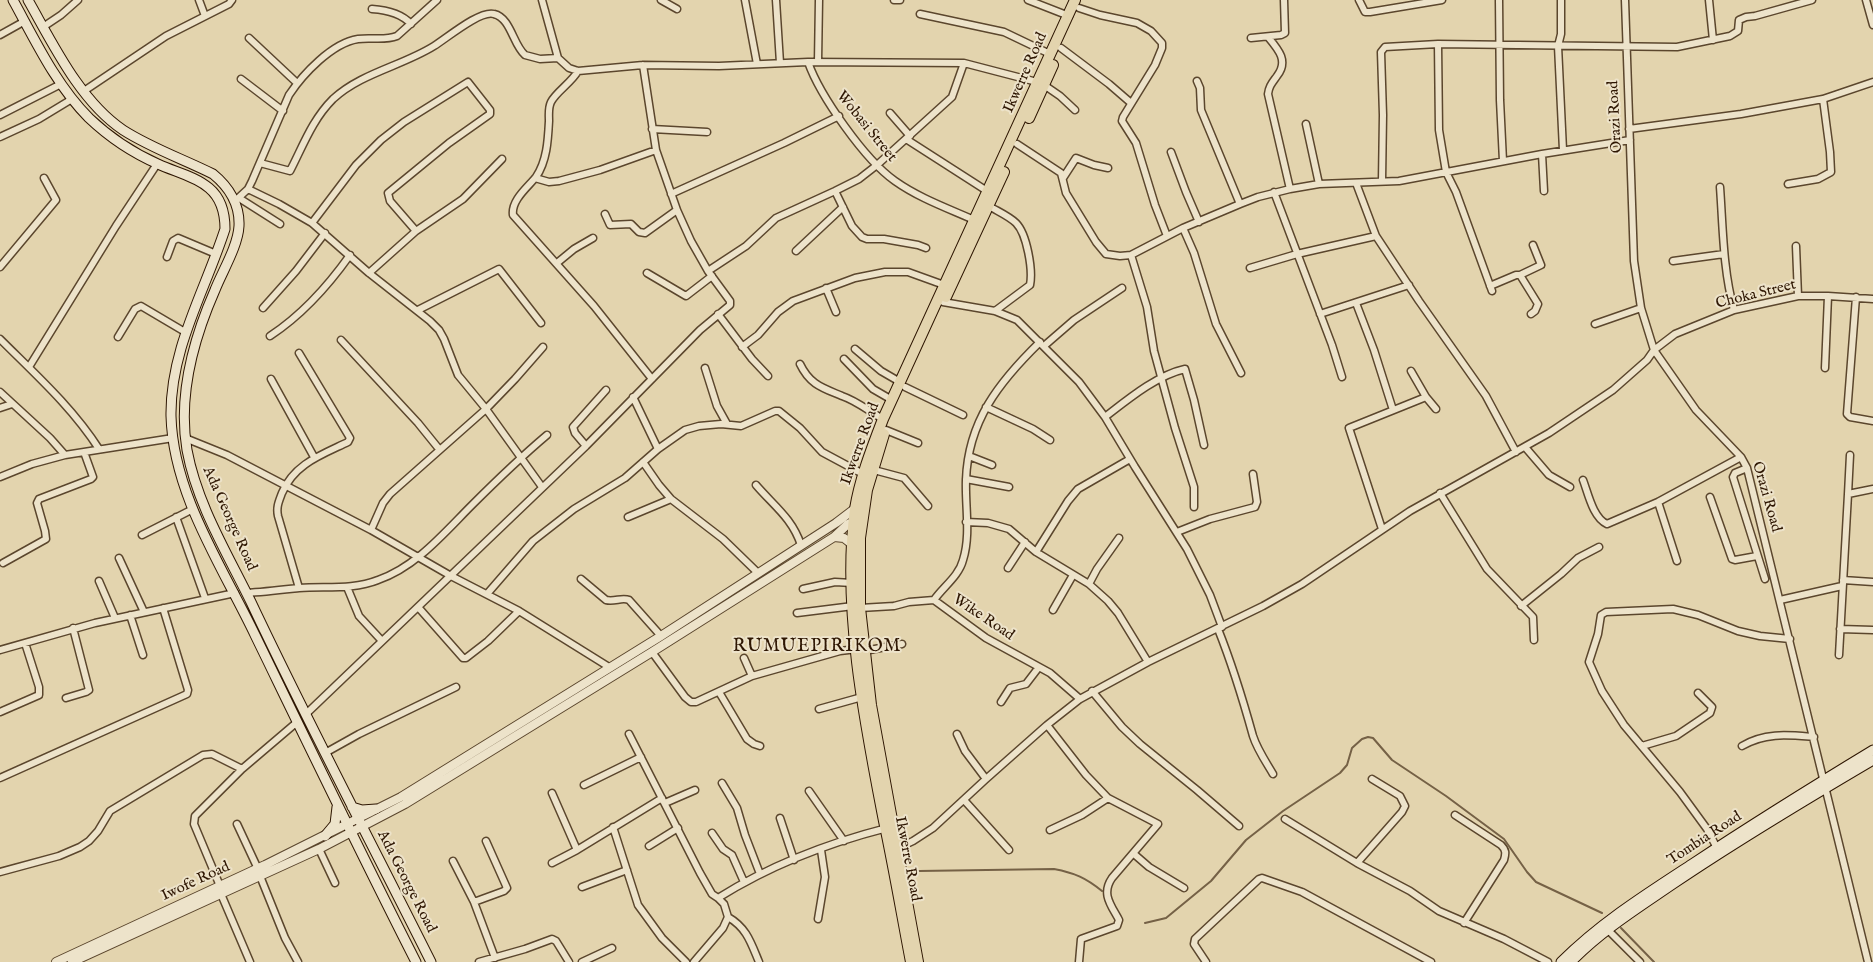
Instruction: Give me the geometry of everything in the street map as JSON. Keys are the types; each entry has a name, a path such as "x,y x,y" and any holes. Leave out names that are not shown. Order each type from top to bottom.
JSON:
{"main road":[{"name":"Ada George Road","path":"13,0 61,84 89,118 109,135 132,150 157,164 202,183 211,189 218,198 225,218 225,229 185,332 176,369 171,414 178,469 193,509 296,722 416,962"},
{"name":"Ada George Road","path":"28,0 72,75 100,110 122,129 160,150 213,174 221,180 237,200 239,214 238,234 195,344 188,375 185,406 185,438 191,469 205,509 305,715 431,962"},
{"name":"Ikwerre Road","path":"1041,84 1050,54 1068,16 1079,3"},
{"name":"Ikwerre Road","path":"855,522 865,502 886,430 944,285 987,191 1061,48 1079,3"},
{"name":"Ikwerre Road","path":"889,828 870,749 862,697 857,607 856,508 863,474 883,419 892,400 903,385 989,206 1017,144 1024,121"},
{"name":"Ikwerre Road","path":"856,542 852,583 857,607"},
{"name":"Ikwerre Road","path":"860,650 871,705 911,962"},
{"name":"Tombia Road","path":"1560,962 1605,927 1718,850 1824,784 1873,750"},
{"name":"Tombia Road","path":"1824,784 1873,760"},
{"path":"325,836 335,824 337,804"},
{"path":"352,807 362,810 376,810"},
{"name":"Ikwerre Road","path":"893,850 918,962"},
{"name":"Tombia Road","path":"1571,962 1605,927"}],"street":[{"path":"43,27 68,10 78,0"},
{"path":"199,0 205,16"},
{"path":"84,91 166,36 229,4 232,0"},
{"path":"280,224 237,200 248,189 289,95 297,83 325,56 348,42 358,39 390,39 397,36 437,0"},
{"path":"542,0 558,58 569,68 578,70 643,65 808,62 964,63 1041,84 1060,96 1075,110"},
{"path":"661,0 677,9"},
{"path":"744,0 757,64"},
{"path":"776,0 780,63"},
{"path":"818,62 819,0"},
{"path":"894,0 900,0"},
{"path":"1028,0 1068,16"},
{"path":"1251,38 1285,33 1284,0"},
{"path":"1359,0 1366,12 1426,1 1442,0"},
{"path":"1499,0 1503,161"},
{"path":"1561,0 1561,34 1558,46 1564,150"},
{"name":"Orazi Road","path":"1625,0 1634,261 1641,308 1654,350 1696,410 1741,457 1747,468 1868,962"},
{"path":"1709,0 1713,40"},
{"path":"1382,181 1382,49 1390,46 1438,44 1677,47 1735,34 1738,31 1741,18 1755,16 1812,0"},
{"path":"1866,0 1873,25"},
{"path":"1079,3 1100,15 1138,23 1151,31 1162,44 1155,65 1122,121 1136,143 1155,205 1167,236"},
{"path":"372,9 396,14 411,24"},
{"path":"260,163 286,172 290,171 305,138 314,124 331,101 342,91 428,50 482,15 492,13 502,20 508,26 522,52 526,55 540,59 558,58"},
{"path":"920,14 1004,32 1050,54"},
{"path":"0,35 25,21"},
{"path":"1268,37 1282,56 1280,71 1269,87 1268,94 1290,188"},
{"path":"249,38 297,83"},
{"path":"1438,44 1439,130 1446,172 1456,192 1491,288 1541,265 1533,245"},
{"path":"1061,48 1131,103"},
{"name":"Wobasi Street","path":"808,62 813,78 839,116 877,165 895,181 931,202 974,220"},
{"path":"646,273 686,296 710,274 746,246 776,218 859,179 877,165 952,97 964,63"},
{"path":"305,715 586,446 633,397 731,303 710,274 691,240 671,194 656,150 643,65"},
{"path":"578,70 574,79 550,103 545,154 535,178 526,186 512,211 513,215 614,330 652,380"},
{"path":"241,80 282,111"},
{"path":"1197,81 1200,88 1201,110 1240,204"},
{"path":"312,223 356,165 381,140 404,122 468,82 490,110 490,114 448,143 388,193 390,201 416,231"},
{"path":"1629,129 1741,114 1823,100 1873,82"},
{"path":"0,115 61,84"},
{"path":"0,137 39,119 72,99"},
{"path":"1788,184 1818,179 1831,172 1823,100"},
{"path":"890,114 908,137 927,154 987,191"},
{"path":"671,194 839,116"},
{"path":"1306,124 1319,184"},
{"path":"652,129 706,132"},
{"path":"1017,144 1056,168 1063,178 1066,193 1101,249 1106,254 1112,256 1131,255 1183,228 1240,204 1290,188 1319,184 1399,181 1564,150 1630,140"},
{"path":"535,178 549,182 559,181 600,170 656,150"},
{"path":"1171,152 1200,222"},
{"path":"1542,154 1544,191"},
{"path":"1063,178 1076,158 1108,168"},
{"path":"369,273 416,231 464,199 502,160"},
{"path":"29,367 116,226 157,164"},
{"path":"0,267 56,200 44,178"},
{"path":"1356,183 1376,236 1486,396 1516,452"},
{"path":"1720,187 1728,290 1734,310"},
{"path":"248,189 312,223 369,273 418,310 439,330 458,375 486,409 542,487"},
{"path":"835,191 852,226 862,237 918,244 926,248"},
{"path":"1274,192 1342,377"},
{"path":"989,206 1018,225 1026,244 1031,272 1030,284 995,311"},
{"path":"796,251 843,207"},
{"path":"605,214 610,225 627,223 631,224 639,232 646,233 677,210"},
{"path":"1183,228 1196,261 1216,324 1241,373"},
{"path":"263,308 307,258 325,233"},
{"path":"1250,268 1297,254 1376,236"},
{"path":"167,257 173,241 178,238 216,254"},
{"path":"557,263 574,249 593,238"},
{"path":"1796,246 1798,296"},
{"path":"1673,261 1724,254"},
{"path":"270,336 284,327 322,291 350,255"},
{"path":"1131,255 1147,307 1154,351 1175,428 1194,487 1194,507"},
{"path":"418,310 499,269 541,323"},
{"path":"742,347 758,335 783,307 793,301 855,278 874,273 897,271 920,275 944,285"},
{"path":"1520,275 1538,304 1535,311 1531,314"},
{"path":"1320,314 1409,285"},
{"path":"826,288 836,312"},
{"path":"934,600 961,565 967,536 966,479 969,456 979,420 986,407 1009,374 1042,344 1122,288"},
{"name":"Choka Street","path":"893,850 913,841 933,828 1047,725 1092,691 1220,628 1302,584 1382,529 1440,493 1525,447 1587,409 1613,390 1647,360 1654,350 1676,334 1734,310 1798,296 1873,299"},
{"path":"1825,368 1828,296"},
{"path":"1856,297 1847,414 1850,417 1873,421"},
{"path":"943,302 995,311 1016,320 1079,382 1105,417 1177,532 1199,572 1220,628 1250,721 1253,737 1273,774"},
{"path":"1356,303 1374,350 1393,410"},
{"path":"118,336 135,309 141,306 185,332"},
{"path":"1595,324 1641,308"},
{"path":"718,314 742,347 768,376"},
{"path":"0,339 69,410 90,434 99,449"},
{"path":"341,340 418,423 439,449"},
{"path":"371,530 383,503 390,494 486,409 543,347"},
{"path":"855,349 881,371 903,385 963,415"},
{"path":"299,353 350,438 348,442 314,457 292,475 285,485 278,504 278,516 299,588"},
{"path":"844,359 873,389 892,400"},
{"path":"800,364 804,372 824,390 843,396 883,419"},
{"path":"706,368 718,406 727,424"},
{"path":"1105,417 1162,378 1185,369 1204,446"},
{"path":"1411,371 1426,397 1436,409"},
{"path":"271,379 314,457"},
{"path":"586,446 572,427 606,390"},
{"path":"0,392 50,438 65,455"},
{"path":"633,397 658,449"},
{"path":"1382,529 1349,428 1426,397"},
{"path":"0,408 12,404"},
{"path":"986,407 1033,429 1050,440"},
{"path":"487,594 533,541 574,509 625,478 658,449 685,430 699,426 727,424 741,426 779,411 800,428 822,452 863,474"},
{"path":"886,430 918,443"},
{"path":"246,593 299,588 347,587 378,580 419,557 520,458 547,435"},
{"path":"0,477 32,464 65,455 173,438"},
{"path":"185,438 227,455 371,530 451,576 518,611 609,666"},
{"path":"1525,447 1549,475 1570,487"},
{"path":"3,564 46,539 37,503 39,498 92,479 93,477 84,452"},
{"path":"1839,655 1850,455"},
{"path":"969,456 992,465"},
{"path":"1583,480 1595,510 1605,523 1612,523 1658,502 1741,457"},
{"path":"1036,552 1068,501 1078,489 1130,459"},
{"path":"643,462 671,499 724,539 758,574"},
{"path":"1747,468 1734,472 1733,477 1764,579"},
{"path":"874,470 904,478 928,506"},
{"path":"1177,532 1210,519 1255,507 1257,502 1253,474"},
{"path":"966,479 1010,487"},
{"path":"756,485 779,511 790,520 795,528 800,545"},
{"path":"1848,494 1873,489"},
{"path":"1440,493 1487,569 1533,617 1534,640"},
{"path":"1710,497 1732,559 1757,556"},
{"path":"628,517 671,499"},
{"path":"360,823 376,810 464,759 609,666 661,636 836,523 865,502"},
{"path":"1658,502 1677,561"},
{"path":"142,535 193,509"},
{"path":"176,517 205,598"},
{"path":"836,523 855,522"},
{"path":"349,829 405,804 652,652 855,522"},
{"path":"966,522 999,525 1009,530 1036,552 1089,584 1118,613 1148,662"},
{"path":"834,537 856,542"},
{"path":"1089,584 1119,538"},
{"path":"1008,568 1025,542"},
{"path":"1521,606 1578,558 1598,547"},
{"path":"119,558 144,612"},
{"path":"1053,610 1073,575"},
{"path":"581,579 606,600 611,601 622,598 630,600 661,636"},
{"path":"98,581 115,618"},
{"path":"804,589 835,582 852,583"},
{"path":"1780,600 1843,583 1873,582"},
{"path":"347,587 359,616 382,642"},
{"path":"0,650 73,628 235,593"},
{"name":"Wike Road","path":"797,612 894,606 909,602 934,600 986,638 1050,673 1080,699"},
{"path":"418,607 463,658 466,658 494,636 518,611"},
{"path":"0,778 187,694 188,690 163,608"},
{"path":"1718,850 1707,829 1680,792 1610,706 1590,666 1589,662 1598,634 1601,615 1606,612 1673,609 1698,615 1745,633 1790,639"},
{"path":"130,615 143,655"},
{"path":"66,698 89,690 73,628"},
{"path":"1840,629 1873,630"},
{"path":"0,712 39,695 39,687 25,643"},
{"path":"652,652 684,698 690,702 696,702 752,676 840,651 902,644"},
{"path":"744,658 752,676"},
{"path":"1001,702 1010,688 1026,684 1039,666"},
{"path":"325,753 456,687"},
{"path":"1092,691 1122,727 1140,744 1239,826"},
{"path":"720,692 747,739 760,746"},
{"path":"1642,746 1676,736 1710,713 1712,707 1698,693"},
{"path":"819,709 862,697"},
{"path":"250,962 193,820 198,812 242,769 296,722"},
{"path":"1047,725 1086,775 1108,798 1116,804 1157,824 1134,854 1112,878 1107,887 1106,896 1119,923 1117,926 1081,939 1079,962"},
{"path":"629,734 700,873 712,894 727,909 728,917 723,928 694,962"},
{"path":"957,734 966,751 986,779"},
{"path":"1742,746 1756,739 1775,735 1814,737"},
{"path":"0,872 59,856 80,847 98,831 110,811 203,755 212,754 242,769"},
{"path":"584,784 641,757"},
{"path":"1357,863 1402,812 1405,806 1400,796 1372,779"},
{"path":"722,783 737,808 760,874"},
{"path":"552,863 664,800 695,790"},
{"path":"809,791 844,841"},
{"path":"552,793 578,850"},
{"path":"1050,830 1108,798"},
{"path":"964,800 1009,850"},
{"path":"1455,815 1506,850 1504,860 1464,923"},
{"path":"780,818 794,860"},
{"path":"1285,820 1357,863 1410,891 1439,911 1504,938 1548,962"},
{"path":"237,824 259,872 285,938 298,962"},
{"path":"613,827 638,905 662,938 686,962"},
{"path":"648,846 678,828"},
{"path":"718,898 760,874 794,860 844,841 889,828"},
{"name":"Iwofe Road","path":"259,872 325,836 349,829"},
{"name":"Iwofe Road","path":"56,962 259,872 319,849 349,829"},
{"path":"712,833 723,849 732,855 744,882"},
{"path":"474,902 504,891 507,888 486,841"},
{"path":"319,849 335,883"},
{"path":"818,919 825,877 821,850"},
{"path":"1134,854 1150,867 1184,888"},
{"path":"453,861 474,902 495,958"},
{"path":"582,888 627,870"},
{"path":"1206,962 1194,944 1195,939 1262,878 1302,892 1431,962"},
{"name":"Iwofe Road","path":"77,961 220,890"},
{"path":"728,917 739,924 744,930 759,962"},
{"path":"1605,927 1640,962"},
{"path":"479,962 552,939 556,941 569,962"},
{"path":"582,962 612,948"}],"waterway":[{"path":"1145,923 1166,918 1211,881 1246,840 1283,811 1340,773 1347,765 1352,748 1362,739 1368,737 1373,738 1392,760 1446,796 1504,839 1536,882 1602,913"},
{"path":"919,871 1054,869 1080,877 1102,891"},
{"path":"1621,928 1654,962"}],"district":[{"name":"RUMUEPIRIKOM","path":"817,647"}]}
